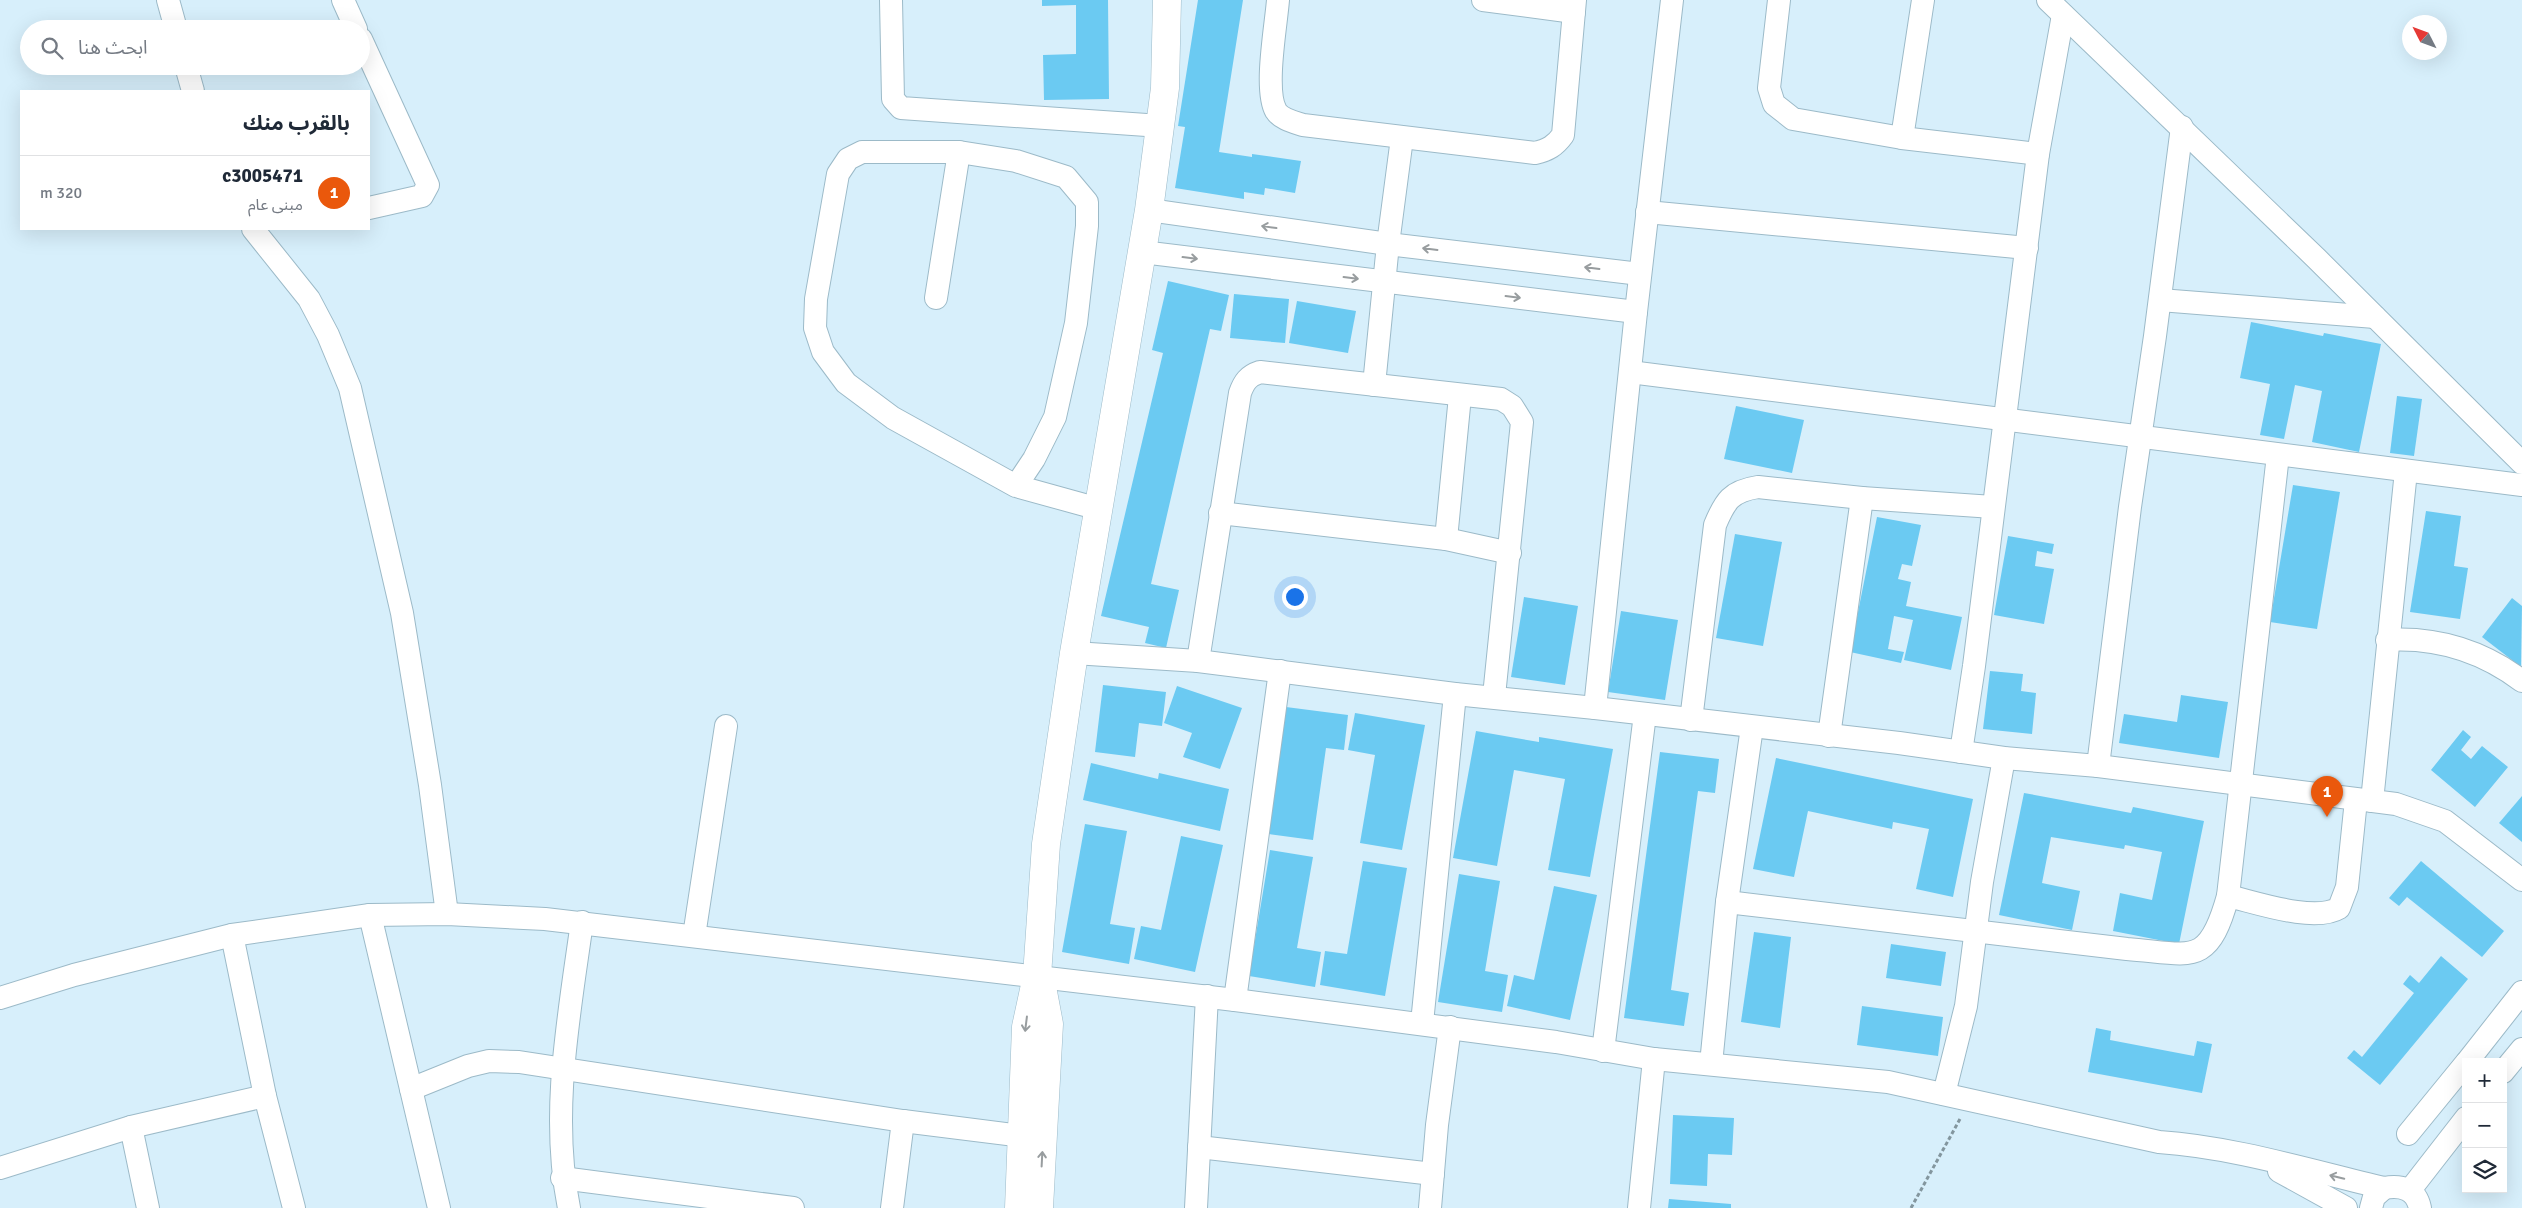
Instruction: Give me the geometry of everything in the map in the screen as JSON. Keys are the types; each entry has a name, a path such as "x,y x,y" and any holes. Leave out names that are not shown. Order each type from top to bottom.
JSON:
{"main road":[{"path":"1019,1208 1026,1027 1037,976 1046,844 1074,653 1149,210 1166,88 1167,0"},
{"path":"1037,976 1045,1001 1049,1024 1039,1208"}],"street":[{"path":"168,0 174,20"},
{"path":"343,0 352,20"},
{"path":"891,0 893,99 901,108 1161,126"},
{"path":"1278,0 1270,93 1276,112 1303,126 1535,153 1546,151 1555,145 1563,135 1575,6 1483,0"},
{"path":"1595,708 1640,274 1672,0"},
{"path":"1779,0 1769,88 1774,104 1793,119 1902,138 2038,154"},
{"path":"1902,138 1923,0"},
{"path":"2056,7 2182,128 2522,463"},
{"path":"1960,752 2027,248 2056,7"},
{"path":"370,59 428,186 422,196 370,208"},
{"path":"189,75 193,90"},
{"path":"2098,766 2139,438 2160,300 2182,128"},
{"path":"1374,385 1388,244 1402,138"},
{"path":"1016,486 1034,459 1055,417 1076,323 1087,226 1087,202 1066,177 1016,161 959,152 862,152 848,159 838,174 816,299 815,328 823,352 846,382 893,418 1016,486 1099,509"},
{"path":"936,298 959,152"},
{"path":"1149,210 1388,244 1640,274"},
{"path":"1647,212 2027,248"},
{"path":"259,230 309,299 328,335 350,388 402,613 430,785 447,914"},
{"path":"1142,252 1636,312"},
{"path":"2160,300 2375,317"},
{"path":"1198,661 1240,393 1244,383 1251,375 1260,372 1460,396 1501,399 1512,406 1522,422 1494,696"},
{"path":"1630,372 2004,418 2139,438 2522,485"},
{"path":"1446,539 1460,396"},
{"path":"1727,902 2127,950 2187,953 2201,950 2208,944 2219,923 2228,896 2278,455"},
{"path":"2228,896 2311,913 2330,912 2339,908 2347,887 2364,801 2387,640 2406,470"},
{"path":"1692,720 1715,525 1724,504 1744,489 1758,487 1862,498 1993,507"},
{"path":"1829,736 1862,498"},
{"path":"1220,513 1446,539 1510,553"},
{"path":"2387,640 2412,638 2451,645 2498,665 2522,681"},
{"path":"1074,653 1198,661 1455,694 1494,696 2004,758 2098,766 2403,806 2446,821 2522,880"},
{"path":"1236,1000 1280,671"},
{"path":"1422,1024 1455,694"},
{"path":"1604,1051 1645,714"},
{"path":"694,936 726,726"},
{"path":"1711,1064 1727,902 1752,727"},
{"path":"1944,1094 1966,1006 1974,932 2004,758"},
{"path":"0,998 74,975 232,935 370,915 447,914 582,922 1207,996 1450,1027 1654,1058 1888,1082 2158,1142 2182,1144 2257,1158 2384,1188 2398,1186 2422,1201 2462,1126"},
{"path":"370,915 439,1208"},
{"path":"569,1208 562,1178 563,1067 582,922"},
{"path":"232,935 265,1096 294,1208"},
{"path":"2470,1058 2522,992"},
{"path":"1196,1208 1207,996"},
{"path":"1430,1208 1442,1081 1450,1027"},
{"path":"2507,1067 2522,1049"},
{"path":"1640,1208 1654,1058"},
{"path":"411,1089 468,1066 490,1061 563,1067 903,1122 1022,1136"},
{"path":"2408,1134 2462,1068"},
{"path":"0,1168 131,1128 265,1096"},
{"path":"892,1208 903,1122"},
{"path":"131,1128 148,1208"},
{"path":"1199,1147 1433,1174"},
{"path":"2257,1158 2346,1208"},
{"path":"562,1178 793,1208"},
{"path":"2371,1208 2374,1197 2384,1188"}],"path":[{"path":"1911,1208 1972,1100"}],"building":[{"path":"1042,0 1108,0 1109,99 1044,100 1043,55 1076,54 1076,5 1042,6"},
{"path":"1198,0 1243,0 1219,152 1252,157 1252,154 1301,161 1295,193 1265,188 1264,195 1244,192 1244,199 1175,188 1185,127 1178,126"},
{"path":"1168,281 1229,295 1221,331 1210,329 1151,584 1179,590 1166,648 1145,643 1149,627 1101,616 1163,353 1152,350"},
{"path":"1234,294 1289,299 1285,343 1230,338"},
{"path":"1297,301 1356,311 1348,353 1289,343"},
{"path":"2251,322 2323,336 2324,333 2381,344 2359,452 2312,442 2322,391 2295,385 2284,439 2260,435 2270,384 2240,378"},
{"path":"2397,396 2422,399 2414,456 2390,453"},
{"path":"1736,406 1804,420 1792,473 1724,459"},
{"path":"2293,485 2340,492 2317,629 2270,622"},
{"path":"2426,511 2461,516 2454,566 2468,568 2460,619 2410,612"},
{"path":"1877,517 1921,525 1912,566 1902,564 1898,579 1911,582 1906,606 1962,617 1951,670 1904,660 1913,620 1894,616 1888,649 1904,652 1901,663 1850,652"},
{"path":"1735,534 1782,542 1763,646 1716,638"},
{"path":"2008,536 2054,544 2052,554 2037,551 2035,566 2054,569 2044,624 1994,615"},
{"path":"1524,597 1578,606 1565,685 1511,677"},
{"path":"2512,598 2522,606 2521,667 2482,637"},
{"path":"1621,611 1678,620 1665,700 1608,692"},
{"path":"1990,671 2023,674 2021,691 2036,693 2032,734 1983,729"},
{"path":"1103,685 1166,692 1162,726 1139,723 1135,757 1095,752"},
{"path":"1177,686 1242,708 1220,769 1183,757 1192,733 1164,723"},
{"path":"2181,695 2228,702 2219,758 2119,743 2124,714 2177,722"},
{"path":"1286,707 1348,715 1344,750 1326,748 1313,840 1269,834"},
{"path":"1355,713 1425,725 1402,850 1360,843 1375,755 1348,750"},
{"path":"2463,730 2471,737 2461,750 2471,759 2482,746 2508,767 2475,807 2431,770"},
{"path":"1476,731 1539,742 1539,737 1613,749 1590,877 1548,870 1565,779 1514,770 1497,866 1453,858"},
{"path":"1660,752 1719,759 1715,793 1698,791 1671,990 1689,993 1684,1026 1624,1018"},
{"path":"1776,758 1973,799 1953,897 1916,889 1929,829 1893,822 1892,829 1808,811 1794,877 1753,869"},
{"path":"1091,763 1158,779 1159,773 1229,789 1220,831 1083,800"},
{"path":"2024,793 2131,813 2133,807 2204,821 2179,944 2113,931 2120,893 2152,900 2162,852 2125,845 2124,849 2051,837 2042,883 2080,891 2072,930 1999,915"},
{"path":"2522,796 2522,842 2499,823"},
{"path":"1085,824 1127,831 1110,924 1135,928 1129,964 1062,952"},
{"path":"1181,836 1223,845 1195,972 1134,959 1141,926 1161,930"},
{"path":"1270,850 1313,857 1297,948 1321,952 1315,987 1249,976"},
{"path":"1363,861 1407,868 1385,996 1320,985 1325,951 1347,954"},
{"path":"2421,861 2504,931 2482,957 2407,897 2399,906 2389,898"},
{"path":"1459,874 1500,881 1485,971 1508,975 1502,1012 1438,1002"},
{"path":"1554,886 1597,895 1570,1020 1507,1006 1514,975 1534,980"},
{"path":"1754,932 1791,937 1780,1028 1741,1022"},
{"path":"1891,944 1946,952 1941,986 1886,978"},
{"path":"2441,956 2468,979 2380,1085 2347,1058 2354,1050 2362,1057 2414,993 2403,984 2410,975 2419,983"},
{"path":"1862,1006 1943,1017 1938,1056 1857,1045"},
{"path":"2096,1028 2111,1031 2110,1040 2194,1056 2197,1041 2212,1044 2202,1093 2088,1072"},
{"path":"1673,1115 1734,1118 1732,1155 1708,1154 1707,1186 1670,1184"},
{"path":"1669,1199 1731,1204 1731,1208 1668,1208"}],"place":[{"name":"c3005471","path":"2327,817"}]}
